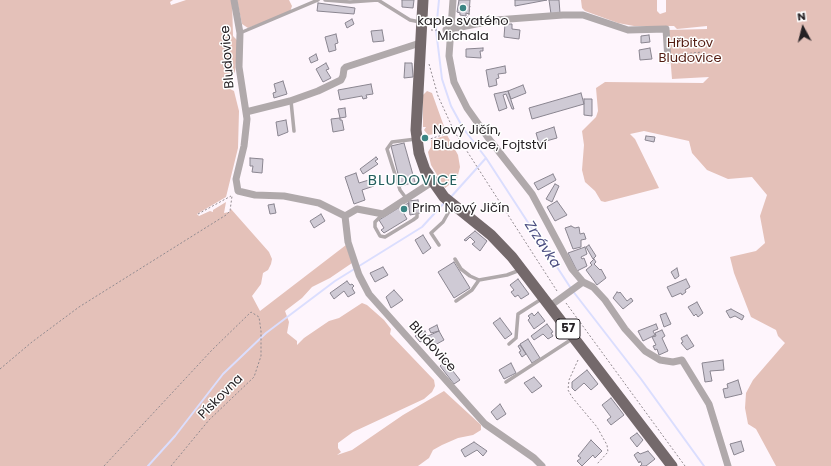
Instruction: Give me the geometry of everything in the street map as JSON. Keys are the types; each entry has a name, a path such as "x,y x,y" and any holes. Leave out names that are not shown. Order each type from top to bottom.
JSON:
{"main road":[{"name":"57","path":"423,0 416,110 416,139 421,161 432,182 449,202 491,235 521,269 672,466"}],"street":[{"name":"Bludovice","path":"234,0 240,33 239,67 248,119 244,146 236,179 238,191"},
{"path":"453,0 449,30 449,56 454,82 460,95 488,139 532,194 581,284 593,287 605,300 625,330 645,352 660,360 673,362 682,360 709,404 728,466"},
{"path":"449,30 496,20 583,15 628,30 666,29 668,58"},
{"path":"246,112 291,101 324,89 341,80 346,67 420,43"},
{"path":"238,191 255,195 284,196 319,203 345,216 357,209 383,214 411,198 432,182"},
{"name":"Bludovice","path":"345,216 350,248 359,274 369,294 485,424 534,458 542,466"},
{"path":"547,301 563,296 581,284"}],"lane":[{"path":"240,33 318,0"},
{"path":"325,0 350,2 378,0 410,20 421,22"},
{"path":"291,101 294,131"},
{"path":"411,198 400,190 387,153 387,148 392,142 416,139"},
{"path":"438,245 431,233 443,222 449,202"},
{"path":"383,214 375,222 375,227 380,236 385,237 413,220 415,214"},
{"path":"455,259 461,269 470,276 479,280 507,275 521,269"},
{"path":"456,301 472,290 479,280"},
{"path":"509,344 516,338 518,314 547,301"},
{"path":"506,382 575,338"}],"path":[{"path":"461,28 460,23 470,15 470,6"},
{"path":"430,30 449,30"},
{"path":"668,58 702,52"},
{"path":"429,59 438,96 454,131 563,296 685,466"},
{"path":"416,139 426,140 454,131"},
{"path":"198,214 232,196 238,191"},
{"path":"0,369 32,342 79,308 226,215 230,211 232,196"},
{"name":"Pískovna","path":"104,466 212,350 251,312 259,317 261,331 261,356 254,377 209,420 171,466"},
{"path":"586,352 577,362 569,380 568,390 597,427 607,445 608,452 597,464"}],"green space":[{"path":"0,0 173,0 170,2 171,5 186,0 232,0 233,36 238,41 235,71 229,86 230,89 234,91 239,111 238,148 226,197 197,214 199,216 210,211 213,212 213,210 226,202 224,213 229,212 231,209 269,252 272,259 271,264 268,270 263,273 261,284 252,296 260,311 346,245 352,263 330,278 312,287 302,298 285,311 289,322 287,333 297,341 297,345 304,338 329,321 339,318 362,303 367,305 384,320 391,329 390,334 434,380 435,386 432,392 424,399 353,432 338,443 338,448 341,452 337,455 352,450 403,415 444,391 481,425 481,430 473,435 458,438 433,450 429,458 418,466 0,466"},
{"path":"237,0 289,0 292,6 290,12 248,28 242,24"},
{"name":"Hřbitov Bludovice","path":"581,0 657,0 657,11 660,14 666,12 666,0 831,0 831,466 776,466 756,429 748,424 745,408 746,393 753,380 785,343 778,336 776,330 751,317 734,273 730,257 756,251 765,243 760,216 767,195 752,177 728,179 707,170 692,153 689,141 644,131 630,134 635,139 659,188 605,202 601,201 595,191 585,182 582,170 584,145 582,131 596,117 598,111 596,88 605,82 703,83 709,77 672,79 668,30 707,29 707,26 677,29 674,26 634,26 618,23 585,11 582,8"},
{"path":"427,91 432,93 446,132 428,135 424,130 426,127 423,127 423,95"},
{"path":"447,135 458,155 460,167 457,179 445,188 431,165 428,152 431,147 431,140"}],"building":[{"path":"402,0 414,0 413,8 402,7"},
{"name":"kaple svatého Michala","path":"459,0 470,0 469,14 466,13 466,16 460,15 460,13 457,12"},
{"path":"515,0 547,0 515,6"},
{"path":"549,0 559,0 560,13 551,14"},
{"path":"318,3 355,8 354,14 317,11"},
{"path":"352,19 354,24 347,28 345,23"},
{"path":"505,24 512,24 512,29 520,30 519,39 504,37"},
{"path":"382,30 384,41 373,42 371,31"},
{"path":"336,34 338,43 335,44 336,50 329,52 325,37"},
{"path":"649,35 650,42 641,43 641,36"},
{"path":"483,48 483,51 480,51 481,58 466,57 466,49"},
{"path":"650,48 652,59 640,60 639,50"},
{"path":"316,54 318,60 311,63 309,58"},
{"path":"326,63 329,69 326,70 331,78 323,82 316,69"},
{"path":"405,63 412,63 413,77 404,78"},
{"path":"505,66 506,73 498,74 499,78 496,79 497,85 489,87 486,70"},
{"path":"283,81 287,94 274,98 273,93 276,92 274,84"},
{"path":"371,84 373,94 366,95 367,98 363,99 362,96 340,100 338,90"},
{"path":"523,85 526,93 511,99 508,91"},
{"path":"508,91 514,109 512,109 506,94 503,95 507,108 499,111 494,94"},
{"path":"581,93 584,104 532,119 529,108"},
{"path":"584,99 592,99 592,116 584,115"},
{"path":"345,108 346,117 340,118 338,109"},
{"path":"340,118 340,120 342,120 344,130 333,132 331,119"},
{"path":"286,120 288,132 278,136 276,122"},
{"path":"554,127 557,138 539,143 536,133"},
{"path":"646,136 655,137 654,142 645,140"},
{"path":"404,143 415,182 401,186 391,146"},
{"path":"376,157 378,159 375,161 378,164 363,174 360,169"},
{"path":"250,158 263,159 262,173 252,172 253,166 250,166"},
{"path":"356,173 359,183 372,179 374,186 362,190 365,200 354,204 345,177"},
{"path":"553,174 556,180 538,190 534,183"},
{"path":"555,184 559,186 552,202 546,199"},
{"path":"418,200 420,213 410,215 408,201"},
{"path":"557,201 567,215 555,221 547,207"},
{"path":"409,203 409,209 403,212 400,207"},
{"path":"274,204 276,213 270,214 268,205"},
{"path":"400,207 407,219 384,233 381,230 384,228 379,220"},
{"path":"321,214 325,221 314,228 310,221"},
{"path":"571,226 575,228 579,227 580,234 584,233 586,239 581,240 581,247 573,249 565,228"},
{"path":"475,231 487,241 480,251 472,244 475,242 470,237 466,241 464,240"},
{"path":"423,235 431,248 423,254 415,240"},
{"path":"589,245 596,256 593,259 586,247"},
{"path":"585,247 587,254 581,257 582,259 584,258 587,266 577,271 568,253"},
{"path":"594,259 596,262 594,264 600,270 601,269 606,278 597,285 586,270 592,265 590,263"},
{"path":"454,262 470,288 454,298 438,272"},
{"path":"383,267 388,275 375,282 370,273"},
{"path":"677,268 679,276 675,279 671,272"},
{"path":"518,279 529,294 521,299 518,295 515,297 511,292 514,290 510,285"},
{"path":"686,279 690,287 685,290 686,292 682,295 681,293 672,297 667,287"},
{"path":"347,281 350,285 352,284 354,286 352,288 355,293 348,297 344,291 334,299 330,293"},
{"path":"394,290 403,300 391,308 386,297"},
{"path":"617,292 620,292 627,301 631,298 633,301 623,309 613,298"},
{"path":"697,302 703,313 698,317 696,314 694,316 688,307"},
{"path":"731,309 744,316 742,320 735,316 730,318 726,311"},
{"path":"538,312 545,321 534,329 528,320 530,318 528,316 532,313 534,316"},
{"path":"666,313 671,324 664,327 660,315"},
{"path":"500,318 512,334 505,339 493,323"},
{"path":"547,324 553,332 551,333 553,336 548,339 543,334 534,340 531,336"},
{"path":"656,324 658,329 653,331 655,335 643,341 638,331"},
{"path":"437,325 439,331 431,333 429,329"},
{"path":"662,330 665,336 662,338 668,351 659,355 657,349 655,350 653,346 656,345 652,337 656,336 655,333"},
{"path":"425,331 428,337 420,342 415,336"},
{"path":"439,331 444,340 433,346 428,336"},
{"path":"687,335 694,346 687,350 681,343 683,342 681,338"},
{"path":"528,339 540,358 532,363 520,344"},
{"path":"520,345 526,354 522,357 518,346"},
{"path":"723,360 724,370 710,371 712,381 705,382 702,363"},
{"path":"445,361 460,380 454,384 440,366"},
{"path":"511,363 516,373 504,379 499,370"},
{"path":"587,370 598,384 591,390 584,383 575,391 572,388 572,382"},
{"path":"534,377 542,386 532,393 524,383"},
{"path":"738,380 742,394 725,398 723,389 728,388 727,384"},
{"path":"611,398 624,415 611,425 607,420 611,417 602,405"},
{"path":"500,404 506,414 497,420 491,412"},
{"path":"637,433 643,440 637,447 630,438"},
{"path":"591,440 602,451 595,458 593,455 582,466 577,461 581,458 578,456"},
{"path":"741,441 744,451 734,455 730,444"},
{"path":"474,442 487,451 483,456 477,450 465,457 461,450"},
{"path":"648,451 655,459 646,466 640,466 642,464 640,461 639,463 634,455 638,452 640,454"}],"waterway":[{"name":"Zrzávka","path":"439,0 436,30 442,79 451,106 463,128 486,158 572,290 641,379 704,466"},
{"path":"450,198 486,158"},
{"path":"148,466 175,436 223,374 266,333 335,281 422,227 445,202"}],"place":[{"name":"kaple svatého Michala","path":"463,8"},
{"name":"Nový Jičín, Bludovice, Fojtství","path":"425,138"},
{"name":"Prim Nový Jičín","path":"404,209"}],"district":[{"name":"BLUDOVICE","path":"413,181"}]}
